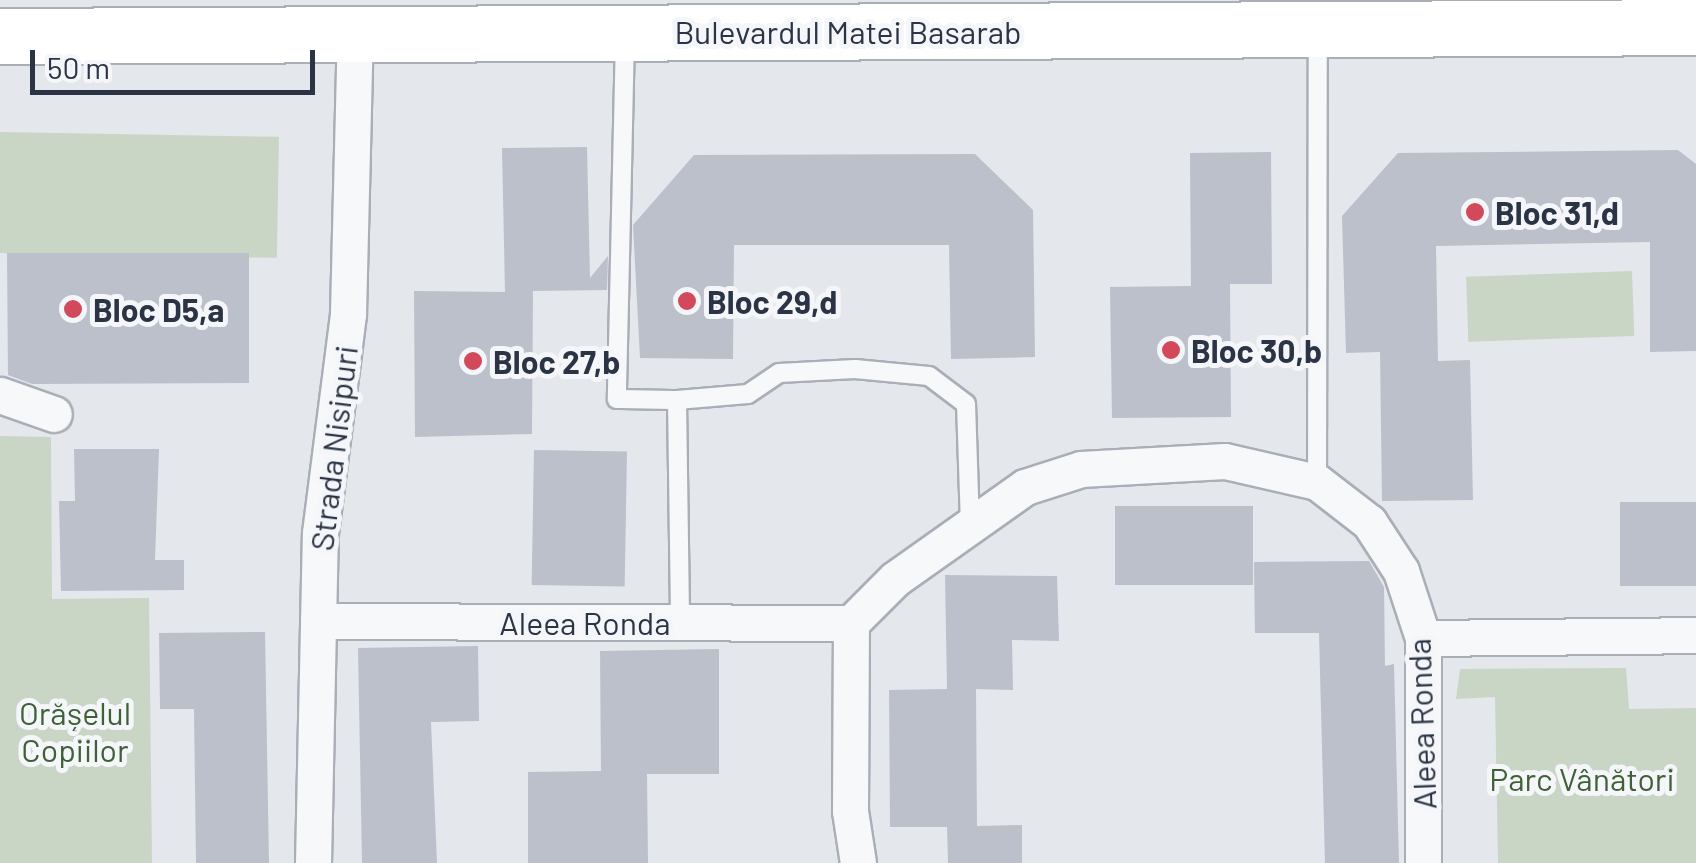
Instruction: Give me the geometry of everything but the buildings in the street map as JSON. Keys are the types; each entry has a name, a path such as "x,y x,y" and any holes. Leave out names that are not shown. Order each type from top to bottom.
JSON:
{"main road":[{"name":"Bulevardul Matei Basarab","path":"0,36 1696,27"}],"street":[{"name":"Strada Nisipuri","path":"313,863 324,489 348,313 354,32"},
{"path":"0,395 54,414"},
{"name":"Aleea Ronda","path":"318,621 852,623 970,522 1025,488 1081,469 1224,461 1317,482 1369,522 1401,571 1423,638 1424,863"},
{"path":"852,623 850,811 858,863"},
{"path":"1423,638 1696,635"}],"lane":[{"path":"1317,482 1318,29"},
{"path":"626,32 617,399 677,400 748,394 779,373 855,369 929,376 966,404 970,522"},
{"path":"677,400 680,622"}],"green space":[{"path":"0,132 279,137 277,258 0,253"},
{"path":"1632,271 1634,336 1468,342 1466,277"},
{"name":"Orășelul Copiilor","path":"0,436 51,437 52,599 149,598 152,863 0,863"},
{"name":"Parc Vânători","path":"1626,668 1629,709 1696,708 1696,863 1498,863 1495,697 1456,699 1460,669"}],"place":[{"name":"Bloc 31,d","path":"1475,212"},
{"name":"Bloc 29,d","path":"687,301"},
{"name":"Bloc D5,a","path":"73,309"},
{"name":"Bloc 30,b","path":"1171,350"},
{"name":"Bloc 27,b","path":"473,361"}]}
